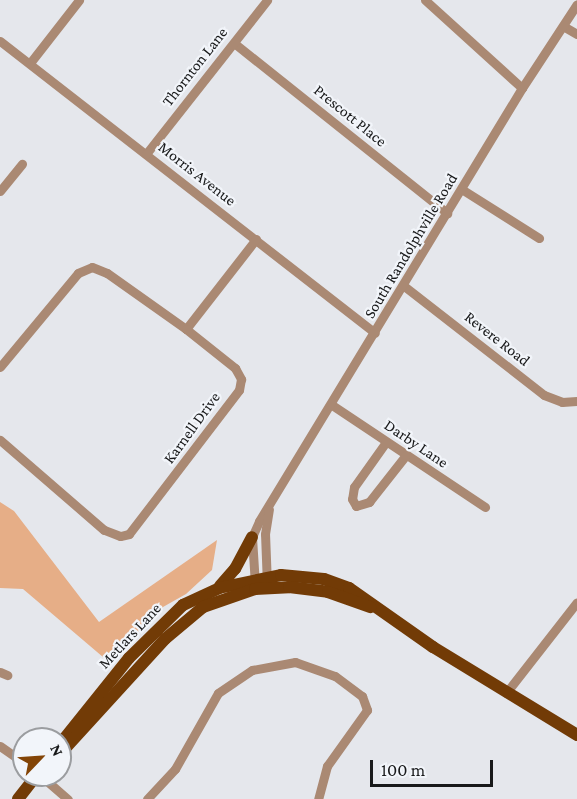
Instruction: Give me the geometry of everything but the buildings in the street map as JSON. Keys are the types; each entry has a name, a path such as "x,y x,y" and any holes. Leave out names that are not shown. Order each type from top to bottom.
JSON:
{"main road":[{"path":"219,588 235,570 252,537"},
{"name":"Metlars Lane","path":"72,741 189,616 215,601 260,583"},
{"name":"Metlars Lane","path":"72,730 168,617 219,588 260,583 328,592 380,610 506,693 577,735"},
{"path":"18,799 28,787"}],"street":[{"path":"30,63 79,0"},
{"name":"Thornton Lane","path":"146,154 267,0"},
{"path":"425,0 522,88"},
{"name":"South Randolphville Road","path":"252,537 463,190 522,88 577,4"},
{"path":"563,26 577,34"},
{"name":"Morris Avenue","path":"0,41 375,333"},
{"name":"Prescott Place","path":"234,42 447,213"},
{"path":"0,191 22,164"},
{"path":"463,190 539,238"},
{"path":"186,329 256,239"},
{"name":"Karnell Drive","path":"0,440 104,530 120,536 129,534 240,386 236,368 107,273 92,267 78,273 2,360"},
{"name":"Revere Road","path":"404,286 544,395 562,402 577,401"},
{"name":"Darby Lane","path":"332,405 485,507"},
{"path":"386,442 354,487 352,500 356,506 369,502 406,455"},
{"name":"South Randolphville Road","path":"260,583 265,534 271,504"},
{"path":"252,537 260,583"},
{"path":"506,693 577,602"},
{"path":"147,799 175,769 218,693 252,670 295,663 335,676 362,696 367,710 327,766 318,799"},
{"path":"54,787 68,799"}],"shaded area":[{"path":"0,502 14,511 99,622 217,540 212,570 186,594 163,607 110,663 23,589 0,588"}]}
